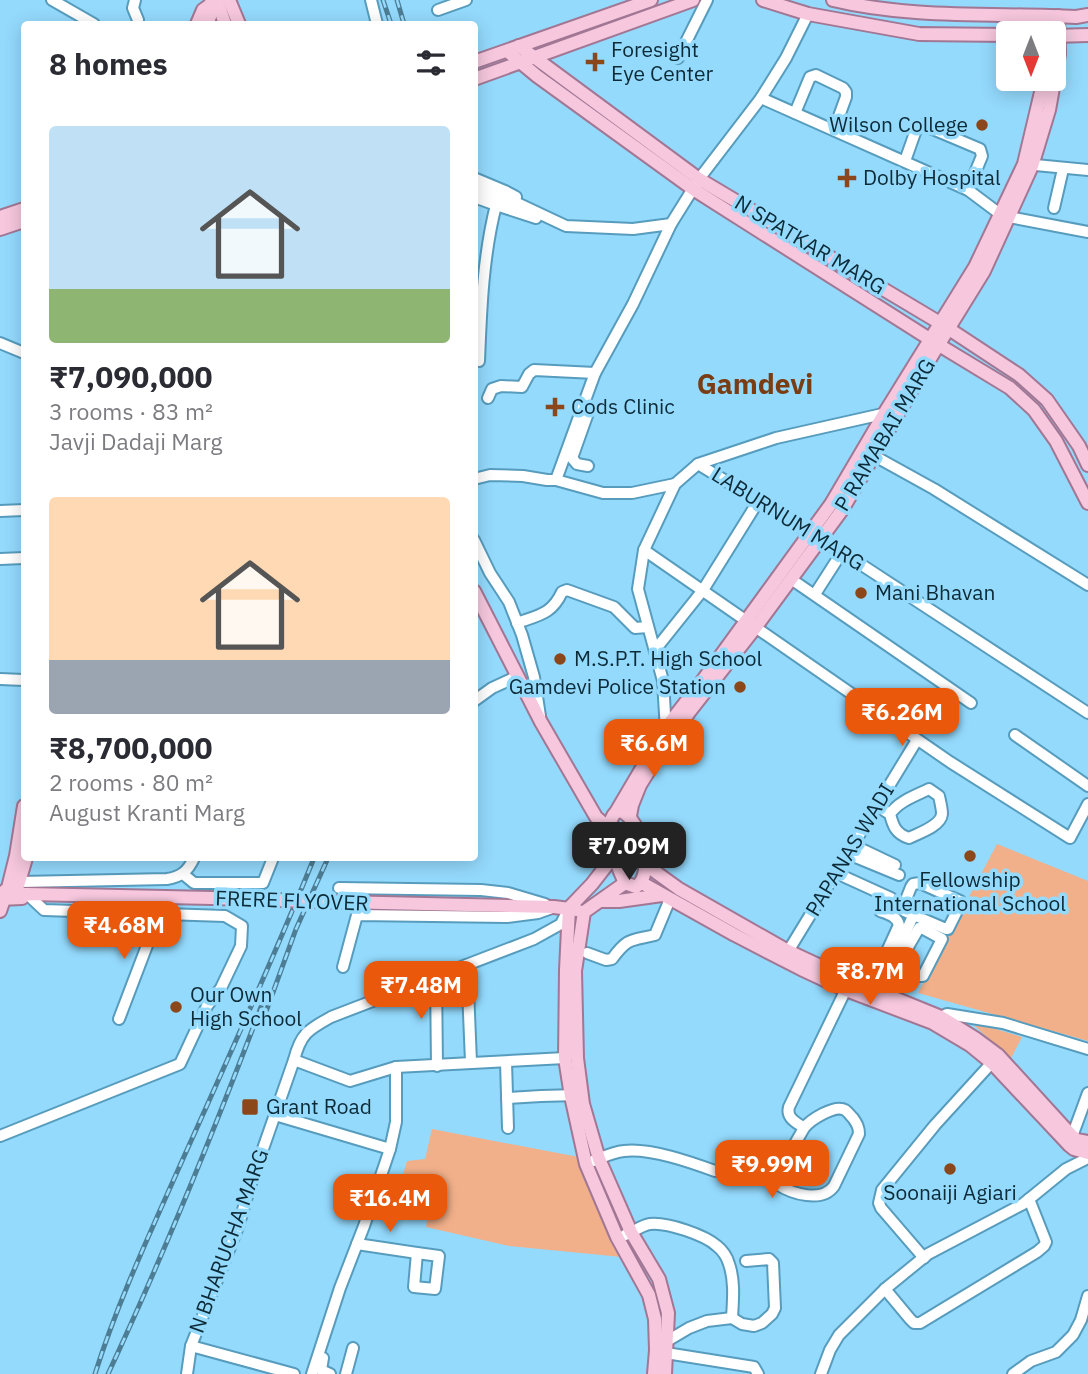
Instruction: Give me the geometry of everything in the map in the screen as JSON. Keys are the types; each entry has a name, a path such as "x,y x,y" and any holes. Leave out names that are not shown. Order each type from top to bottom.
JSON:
{"main road":[{"path":"229,0 238,21"},
{"path":"478,61 651,0"},
{"path":"478,78 693,0"},
{"path":"763,0 808,14 919,34 996,35"},
{"path":"833,0 918,12 1088,15"},
{"path":"198,21 203,10 213,2"},
{"path":"208,21 213,2"},
{"path":"213,2 223,21"},
{"name":"P RAMABAI MARG","path":"1052,16 1052,21"},
{"path":"1066,35 1088,35"},
{"name":"N SPATKAR MARG","path":"513,48 527,60 537,76 934,342 1010,388 1034,410 1056,441 1073,473"},
{"name":"P RAMABAI MARG","path":"868,453 884,414 934,342 979,269 1005,216 1028,165 1045,91"},
{"name":"N SPATKAR MARG","path":"696,184 944,326 1019,375 1047,400 1087,459"},
{"path":"0,218 21,212"},
{"path":"0,229 21,213"},
{"name":"P RAMABAI MARG","path":"613,857 612,815 667,735 837,507 868,453 900,410 934,342"},
{"path":"964,360 973,345"},
{"path":"1086,494 1073,473 1087,459"},
{"name":"P RAMABAI MARG","path":"750,624 791,579 816,535"},
{"path":"478,599 541,722 596,817 611,830"},
{"name":"P RAMABAI MARG","path":"630,816 640,785 667,735"},
{"path":"616,812 621,811 630,816 645,852 646,865 642,883 636,887 625,883 613,857 569,908 565,1058 587,1139 586,1164 617,1237 649,1295 655,1319 654,1374"},
{"path":"12,894 21,825"},
{"path":"12,894 25,861"},
{"path":"646,865 679,889 786,955"},
{"path":"576,1095 575,971 584,912 625,883"},
{"path":"642,883 848,985 872,992 937,1020 970,1045 995,1059 1088,1156"},
{"name":"FRERE FLYOVER","path":"12,894 554,907 584,912"},
{"path":"599,901 666,897"},
{"path":"587,1139 599,1159 631,1233 659,1279 668,1313 665,1374"}],"street":[{"path":"52,0 89,21"},
{"path":"135,0 133,8 138,20"},
{"path":"371,0 376,21"},
{"path":"438,9 466,0"},
{"path":"678,58 707,0"},
{"path":"556,480 595,373 671,225 696,184 761,98 786,58 808,14"},
{"path":"796,110 810,77 816,75 846,92 835,127"},
{"path":"761,98 835,127 968,190 1005,216 1088,232"},
{"path":"905,161 920,125 980,149 982,156 968,190"},
{"path":"1028,165 1088,170"},
{"path":"1054,208 1063,169"},
{"path":"478,180 505,191 548,218"},
{"path":"478,188 566,226"},
{"path":"478,198 566,226 633,229 671,225"},
{"path":"479,361 482,289 496,205"},
{"path":"0,343 21,352"},
{"path":"488,398 492,389 501,386 522,387 529,373 534,370 595,373"},
{"path":"570,484 583,465 572,458 590,406"},
{"path":"667,735 663,681 638,589 644,550 675,484 698,464 776,439 900,410"},
{"path":"868,453 933,489 1088,585"},
{"name":"LABURNUM MARG","path":"698,464 816,535 1088,713"},
{"path":"478,478 490,475 523,476 556,480 603,493 632,493 675,484"},
{"path":"654,650 703,590 759,500"},
{"path":"0,511 21,510"},
{"path":"478,548 509,602 517,623 534,677 541,722"},
{"path":"644,550 917,740 1070,838 1088,804"},
{"path":"817,591 842,552"},
{"path":"0,559 21,558"},
{"path":"791,579 971,703"},
{"path":"517,623 551,610 562,592 567,590 614,607 635,628 648,627"},
{"path":"478,698 518,676"},
{"path":"0,679 21,681"},
{"path":"1015,734 1088,786"},
{"name":"PAPANAS WADI","path":"786,955 917,740"},
{"path":"877,806 890,814 895,829 909,838 940,819 942,815 939,796 929,789 905,800 890,814"},
{"path":"850,849 897,870 866,861 850,849"},
{"path":"12,894 176,878 190,868 193,861"},
{"path":"183,874 194,883 263,883 272,861"},
{"path":"856,882 866,861"},
{"path":"836,873 891,898"},
{"path":"915,883 960,901 947,930 913,916 905,913 904,908 915,883"},
{"path":"339,888 481,890 508,893 554,907"},
{"path":"0,1136 180,1064 207,1006 220,988 242,946 242,926 225,915 44,910 12,894"},
{"path":"587,953 606,960 612,959 627,942 655,935 666,897"},
{"path":"343,967 357,915 507,917 538,913 554,907"},
{"name":"N BHARUCHA MARG","path":"187,1374 191,1346 238,1227 297,1049 307,1031 331,1017 534,939 561,924 569,908"},
{"path":"872,992 899,925 895,917 880,912"},
{"path":"119,1019 159,914"},
{"path":"887,974 913,916"},
{"path":"872,992 897,966 919,928 942,939 923,976 897,966"},
{"path":"814,969 827,962 833,963 872,992"},
{"path":"467,965 471,1062"},
{"path":"436,976 438,1066"},
{"path":"804,1128 790,1117 788,1112 848,985"},
{"path":"937,1020 947,1014 1003,1023 1088,1049"},
{"path":"294,1060 350,1081 396,1067 565,1058"},
{"path":"924,1258 881,1208 879,1203 882,1190 935,1125 995,1059"},
{"path":"506,1062 508,1128"},
{"path":"320,1373 321,1345 390,1149 396,1122 396,1067"},
{"path":"507,1098 576,1095"},
{"path":"1066,1169 1088,1095"},
{"path":"841,1108 846,1110 860,1130 834,1186 822,1196 814,1197 777,1184 776,1177 804,1128 810,1120 841,1108"},
{"path":"275,1115 390,1149"},
{"path":"586,1164 615,1152 635,1151 672,1157 715,1171"},
{"path":"821,1374 839,1335 885,1289 924,1258 1006,1214 1088,1156"},
{"path":"885,1289 909,1319 920,1323 1037,1252 1046,1241 1029,1199"},
{"path":"617,1237 649,1224 664,1225 705,1238 717,1246 726,1256 733,1280 732,1318"},
{"path":"357,1244 417,1253"},
{"path":"667,1347 689,1328 707,1321 732,1318 742,1324 754,1326 772,1314 775,1308 772,1261 746,1261"},
{"path":"1013,1374 1031,1361 1056,1352 1073,1335 1088,1296"},
{"path":"191,1346 294,1374"},
{"path":"667,1347 754,1367 758,1374"},
{"path":"346,1374 353,1348"}],"shaded area":[{"path":"997,844 1088,881 1088,1041 918,993"},
{"path":"969,1021 1022,1037 1011,1058"},
{"path":"432,1129 584,1158 632,1258 509,1246 426,1227 429,1206 396,1198 407,1161 425,1159"}],"railway":[{"path":"383,0 390,21"},
{"path":"397,0 403,21"},
{"path":"95,1374 136,1266 313,861"},
{"path":"263,1020 296,929 327,861"},
{"path":"108,1374 188,1192 261,1007"}],"place":[{"name":"Foresight Eye Center","path":"595,62"},
{"name":"Wilson College","path":"982,125"},
{"name":"Dolby Hospital","path":"847,178"},
{"name":"Cods Clinic","path":"555,407"},
{"name":"Mani Bhavan","path":"861,593"},
{"name":"M.S.P.T. High School","path":"560,659"},
{"name":"Gamdevi Police Station","path":"740,687"},
{"name":"Fellowship International School","path":"970,856"},
{"name":"Our Own High School","path":"176,1007"},
{"name":"Grant Road","path":"250,1107"},
{"name":"Soonaiji Agiari","path":"950,1169"}],"district":[{"name":"Gamdevi","path":"755,384"}]}
